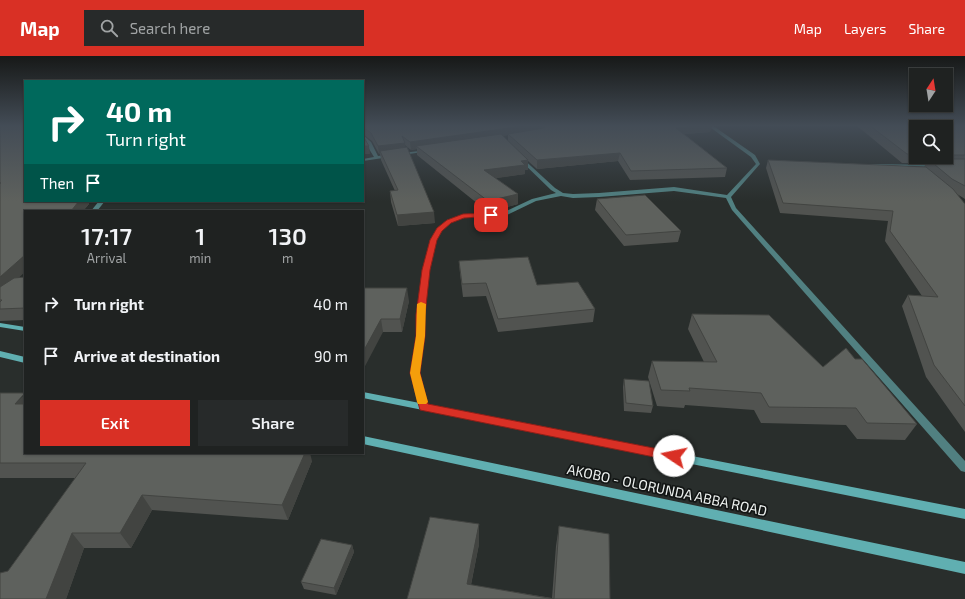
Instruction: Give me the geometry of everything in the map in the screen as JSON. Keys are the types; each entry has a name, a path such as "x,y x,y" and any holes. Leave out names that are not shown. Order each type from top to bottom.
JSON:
{"main road":[{"path":"0,325 24,329"},
{"path":"0,354 24,360"},
{"path":"364,395 965,514"},
{"name":"AKOBO - OLORUNDA ABBA ROAD","path":"364,440 965,568"}],"street":[{"path":"373,150 377,158"},
{"path":"364,160 428,150"},
{"path":"728,197 761,164 745,150"},
{"path":"518,154 553,189 561,194"},
{"path":"867,165 943,166"},
{"path":"914,166 920,170"},
{"path":"424,407 415,373 421,336 420,315 426,270 433,240 439,230 449,221 463,216 505,214 534,200 561,194 573,196 674,190 728,197"},
{"path":"728,197 734,209 965,468"},
{"path":"95,210 101,202"}],"building":[{"path":"0,150 24,150 24,202 78,202 72,210 24,210 24,256 0,277"},
{"path":"408,150 434,212 397,215 390,191 398,190 380,151"},
{"path":"422,150 518,150 528,160 521,161 525,165 484,170 518,194 488,201"},
{"path":"526,150 704,150 727,168 631,171 620,153 537,160"},
{"path":"902,150 909,150 909,154 907,154"},
{"path":"953,150 965,150 965,155 953,155"},
{"path":"953,159 965,159 965,186 952,179 934,164 953,164"},
{"path":"768,160 926,167 953,189 965,204 965,406 934,365 908,295 938,297 890,231 893,211 783,203"},
{"path":"645,195 681,231 626,235 597,199"},
{"path":"528,257 537,285 578,282 595,309 498,319 486,283 462,284 459,261"},
{"path":"24,277 24,308 0,309 0,302 2,300 0,300 0,287 14,278"},
{"path":"364,288 407,288 400,319 381,319 364,350"},
{"path":"692,314 769,315 823,367 846,348 855,359 862,359 917,424 867,423 856,408 769,407 761,393 689,388 690,391 661,390 652,361 717,362"},
{"path":"624,379 649,381 653,406 626,403"},
{"path":"0,393 24,393 15,404 24,404 24,454 305,454 282,505 142,495 120,533 72,533 46,599 0,599 0,573 8,571 86,463 0,463"},
{"path":"430,517 479,524 467,584 554,599 407,599"},
{"path":"559,526 609,534 610,599 554,599"},
{"path":"321,539 352,545 334,588 301,582"}],"slow traffic":[{"path":"421,304 421,336 415,373 422,402"}],"route":[{"path":"491,215 463,216 449,221 439,230 433,240 426,270 420,315 421,336 415,373 424,407 674,456"}]}
